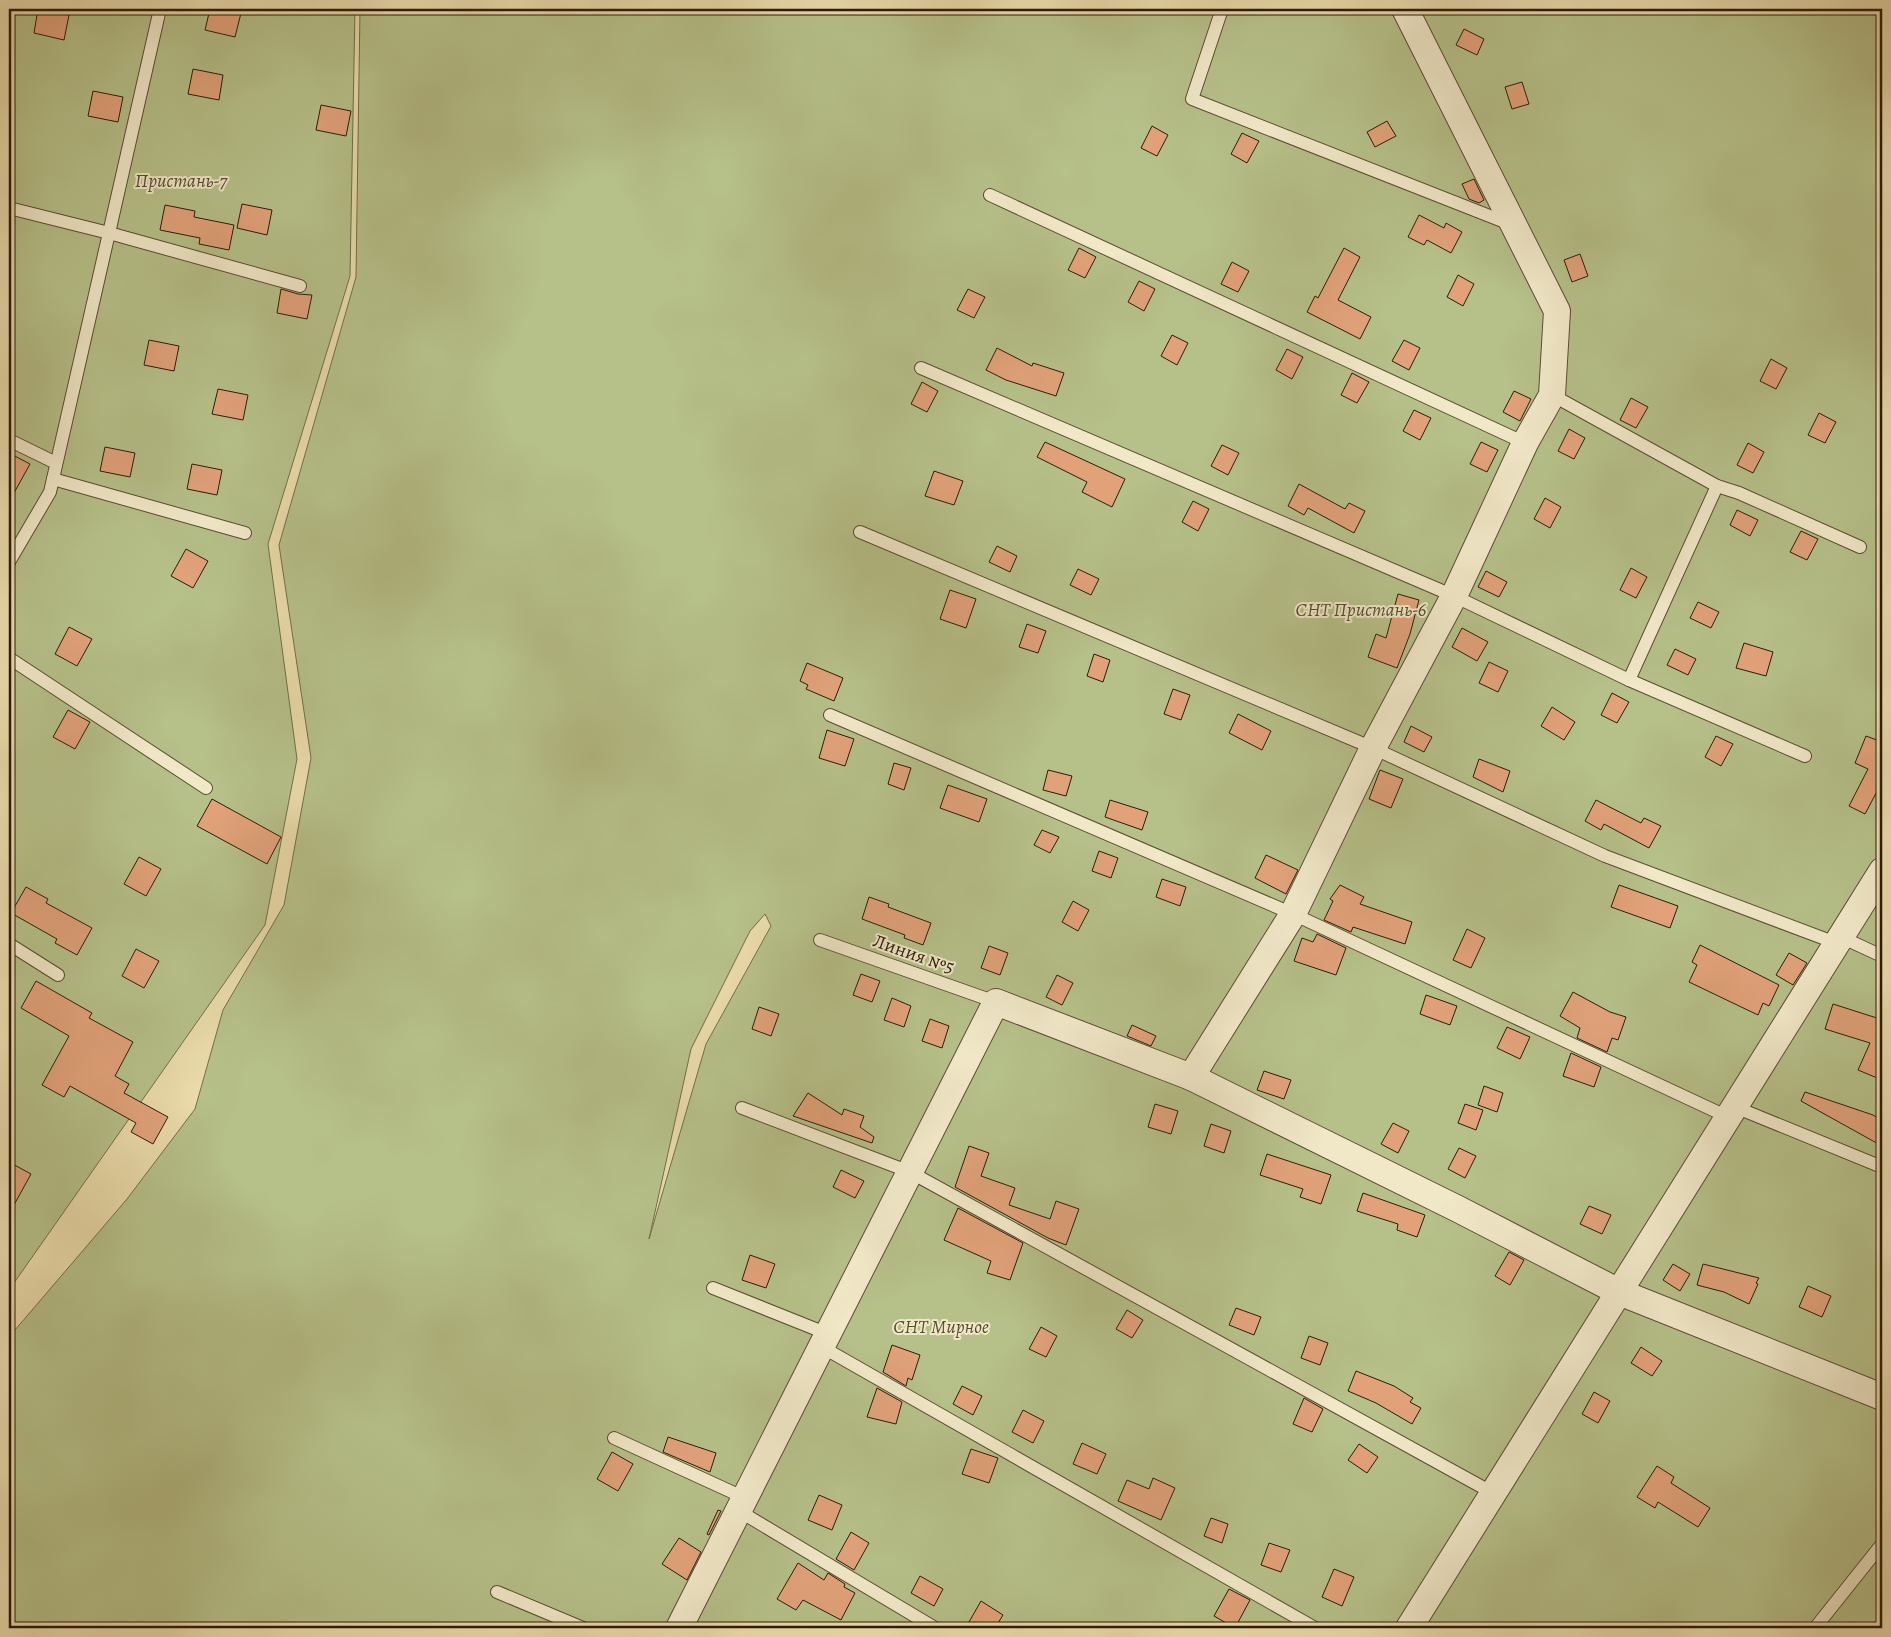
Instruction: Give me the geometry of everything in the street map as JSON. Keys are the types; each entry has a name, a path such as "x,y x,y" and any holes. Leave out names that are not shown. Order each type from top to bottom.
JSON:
{"street":[{"path":"1191,1077 1293,914 1373,748 1454,596 1525,443 1552,395 1557,310 1405,9"},
{"path":"1409,1628 1882,871"},
{"path":"679,1628 996,1002 1191,1077 1458,1209 1619,1292 1882,1397"}],"lane":[{"path":"9,562 50,492 160,9"},
{"path":"1222,9 1192,99 1514,226"},
{"path":"990,195 1525,443"},
{"path":"9,208 109,233 300,286"},
{"path":"920,368 1454,596 1629,680 1805,756"},
{"path":"1552,395 1717,486 1739,493 1860,547"},
{"path":"9,440 56,463"},
{"path":"53,479 245,533"},
{"path":"1629,680 1717,486"},
{"path":"860,532 1373,748 1605,856 1882,956"},
{"path":"9,658 206,788"},
{"path":"830,715 1293,914 1732,1112 1882,1167"},
{"name":"Линия №5","path":"820,940 996,1002"},
{"path":"9,944 58,975"},
{"path":"742,1108 910,1172 1493,1493"},
{"path":"713,1288 825,1340 1315,1628"},
{"path":"614,1438 742,1504 935,1628"},
{"path":"1815,1628 1882,1544"},
{"path":"497,1592 582,1628"}],"green space":[{"name":"Пристань-7","path":"9,9 355,9 350,276 268,544 297,759 265,925 9,1290"},
{"path":"360,9 1882,9 1882,1628 9,1628 9,1337 127,1199 195,1109 223,1010 284,905 311,758 279,545 356,277","holes":["765,914 771,926 706,1044 649,1239 691,1049 750,931"]}],"building":[{"path":"38,9 69,15 64,40 34,33"},
{"path":"210,9 224,9 241,13 235,37 205,30"},
{"path":"1464,29 1484,39 1477,55 1456,45"},
{"path":"193,69 223,75 219,100 188,94"},
{"path":"1522,82 1529,104 1512,109 1505,87"},
{"path":"93,91 123,97 118,122 88,116"},
{"path":"321,105 351,111 346,136 316,130"},
{"path":"1387,121 1396,136 1375,147 1367,132"},
{"path":"1152,126 1168,135 1157,156 1141,148"},
{"path":"1242,133 1259,141 1247,163 1231,154"},
{"path":"1474,179 1484,200 1479,203 1469,199 1462,184"},
{"path":"242,204 272,210 267,235 237,228"},
{"path":"165,205 195,211 194,217 234,225 229,250 199,244 200,238 160,230"},
{"path":"1419,215 1444,228 1446,223 1462,232 1451,253 1427,240 1424,245 1408,237"},
{"path":"1079,248 1096,257 1085,278 1068,270"},
{"path":"1344,248 1360,257 1338,300 1371,317 1360,339 1307,312 1315,296 1318,298"},
{"path":"1580,254 1588,276 1572,282 1564,260"},
{"path":"1232,262 1249,271 1238,292 1221,284"},
{"path":"1458,275 1474,284 1463,306 1447,297"},
{"path":"1139,281 1155,289 1144,311 1128,302"},
{"path":"281,289 298,294 312,295 307,319 277,313"},
{"path":"968,289 985,297 974,318 957,310"},
{"path":"1172,335 1188,343 1177,365 1161,356"},
{"path":"149,340 179,346 174,371 144,365"},
{"path":"1404,340 1420,348 1409,370 1392,361"},
{"path":"997,348 1032,366 1033,363 1064,373 1056,396 1006,380 986,370"},
{"path":"1287,349 1303,357 1292,379 1276,370"},
{"path":"1771,359 1787,368 1776,389 1760,381"},
{"path":"1352,373 1369,382 1357,403 1341,395"},
{"path":"922,382 938,391 927,412 911,404"},
{"path":"218,389 248,395 243,420 212,414"},
{"path":"1514,391 1531,399 1520,421 1503,412"},
{"path":"1631,398 1648,407 1636,428 1620,420"},
{"path":"1414,410 1431,418 1420,440 1403,431"},
{"path":"1819,413 1836,422 1825,443 1808,435"},
{"path":"1569,429 1585,438 1574,459 1558,451"},
{"path":"1045,442 1125,479 1112,507 1082,492 1087,482 1037,457"},
{"path":"1481,442 1498,450 1487,472 1470,464"},
{"path":"1748,443 1764,452 1753,473 1737,465"},
{"path":"1222,445 1239,453 1228,475 1211,466"},
{"path":"105,447 135,453 130,477 100,471"},
{"path":"9,453 30,464 9,502"},
{"path":"192,464 222,470 217,495 187,489"},
{"path":"934,471 963,481 954,505 925,496"},
{"path":"1299,484 1345,509 1349,503 1365,511 1354,533 1308,508 1304,515 1288,506"},
{"path":"1545,498 1561,507 1550,528 1534,519"},
{"path":"1193,501 1209,509 1198,531 1182,522"},
{"path":"1737,510 1758,520 1750,536 1730,525"},
{"path":"1801,531 1818,539 1807,560 1790,552"},
{"path":"997,546 1017,556 1010,572 989,562"},
{"path":"186,549 208,561 193,588 171,576"},
{"path":"1631,568 1647,577 1636,598 1620,590"},
{"path":"1078,569 1099,579 1091,595 1070,585"},
{"path":"1486,571 1507,582 1499,597 1478,587"},
{"path":"950,590 976,599 966,628 940,619"},
{"path":"1398,594 1419,600 1410,634 1397,668 1368,657 1376,634 1386,638"},
{"path":"1698,602 1719,612 1711,628 1690,618"},
{"path":"1027,624 1046,631 1038,653 1019,647"},
{"path":"69,627 92,639 77,666 55,654"},
{"path":"1462,628 1488,642 1477,661 1452,647"},
{"path":"1744,643 1773,652 1766,676 1736,668"},
{"path":"1675,649 1696,659 1688,675 1667,665"},
{"path":"1094,654 1110,660 1103,682 1087,676"},
{"path":"1489,662 1508,671 1498,692 1479,683"},
{"path":"807,663 843,678 834,701 806,689 808,685 800,681"},
{"path":"1173,689 1190,695 1181,720 1164,714"},
{"path":"1612,693 1629,702 1617,723 1601,715"},
{"path":"1552,707 1575,722 1564,740 1541,726"},
{"path":"68,710 90,722 75,749 53,737"},
{"path":"1238,714 1271,731 1262,750 1229,733"},
{"path":"1411,726 1432,737 1424,752 1404,742"},
{"path":"827,730 854,739 845,766 819,758"},
{"path":"1716,736 1733,744 1721,766 1705,757"},
{"path":"1866,736 1882,742 1882,782 1865,814 1849,806 1868,769 1855,763"},
{"path":"1479,759 1510,771 1503,792 1473,777"},
{"path":"894,763 911,768 904,790 888,784"},
{"path":"1048,770 1072,776 1066,796 1043,790"},
{"path":"1380,770 1403,779 1391,808 1369,799"},
{"path":"948,785 987,799 979,822 940,808"},
{"path":"212,799 281,837 267,864 197,826"},
{"path":"1110,800 1148,812 1142,830 1105,817"},
{"path":"1596,800 1641,823 1644,818 1661,826 1649,848 1604,824 1601,830 1585,821"},
{"path":"1042,830 1059,837 1050,853 1034,845"},
{"path":"1099,851 1118,858 1111,878 1092,871"},
{"path":"1266,855 1298,870 1286,894 1255,878"},
{"path":"139,857 161,869 146,896 124,884"},
{"path":"1162,879 1186,887 1180,906 1156,897"},
{"path":"1340,885 1364,897 1360,904 1412,922 1405,944 1353,927 1351,932 1324,920 1333,901 1330,899"},
{"path":"1619,885 1678,906 1670,928 1611,907"},
{"path":"26,887 48,899 46,903 92,928 77,955 55,943 57,939 11,913"},
{"path":"869,897 889,904 888,907 931,923 923,945 904,938 905,935 862,919"},
{"path":"1073,901 1089,910 1078,931 1062,922"},
{"path":"1467,929 1485,938 1471,968 1453,960"},
{"path":"1317,934 1346,948 1336,975 1294,961 1302,938 1313,942"},
{"path":"1700,945 1779,985 1769,1006 1763,1003 1758,1015 1689,982 1697,965 1692,962"},
{"path":"989,946 1008,953 1000,975 981,968"},
{"path":"136,949 159,961 144,988 122,976"},
{"path":"1789,953 1807,963 1793,985 1776,975"},
{"path":"861,974 880,981 872,1002 853,995"},
{"path":"1057,975 1073,983 1062,1005 1046,997"},
{"path":"36,981 92,1013 89,1018 133,1042 115,1076 129,1084 124,1093 168,1117 153,1144 131,1132 136,1123 70,1086 64,1097 42,1085 69,1036 21,1008"},
{"path":"1573,992 1610,1012 1626,1017 1618,1040 1612,1038 1607,1052 1577,1038 1580,1028 1560,1016"},
{"path":"1426,995 1457,1006 1450,1025 1420,1014"},
{"path":"892,998 911,1006 904,1027 884,1020"},
{"path":"1833,1004 1880,1019 1882,1014 1882,1080 1858,1070 1870,1043 1825,1029"},
{"path":"759,1007 779,1014 771,1036 752,1029"},
{"path":"930,1019 949,1026 942,1048 922,1041"},
{"path":"1132,1025 1156,1036 1151,1046 1127,1036"},
{"path":"1507,1027 1530,1037 1520,1059 1497,1048"},
{"path":"1571,1053 1601,1067 1594,1087 1563,1076"},
{"path":"1264,1071 1291,1080 1284,1099 1257,1090"},
{"path":"1484,1086 1503,1093 1497,1112 1478,1105"},
{"path":"1805,1092 1873,1115 1882,1121 1882,1146 1801,1101"},
{"path":"808,1093 842,1115 844,1109 864,1116 860,1127 874,1137 872,1143 793,1116"},
{"path":"1155,1104 1178,1111 1171,1134 1148,1127"},
{"path":"1465,1104 1483,1110 1476,1130 1458,1123"},
{"path":"1393,1123 1409,1131 1398,1153 1381,1144"},
{"path":"1211,1124 1231,1131 1224,1153 1204,1146"},
{"path":"969,1146 989,1153 981,1176 1015,1188 1009,1205 1050,1219 1056,1201 1079,1209 1066,1245 1048,1238 955,1187"},
{"path":"1459,1148 1476,1156 1465,1178 1448,1169"},
{"path":"1267,1154 1331,1175 1321,1204 1300,1197 1303,1189 1260,1175"},
{"path":"9,1162 31,1174 9,1214"},
{"path":"841,1170 864,1181 855,1198 833,1187"},
{"path":"1363,1193 1425,1215 1417,1237 1397,1230 1398,1224 1357,1211"},
{"path":"1589,1206 1611,1215 1602,1234 1580,1224"},
{"path":"958,1208 1023,1243 1010,1280 987,1273 991,1261 944,1240"},
{"path":"1509,1252 1524,1260 1510,1285 1495,1276"},
{"path":"750,1255 775,1264 766,1288 742,1280"},
{"path":"1673,1264 1690,1274 1680,1291 1663,1280"},
{"path":"1703,1264 1759,1278 1749,1304 1724,1292 1697,1285"},
{"path":"1808,1286 1831,1296 1822,1317 1799,1307"},
{"path":"1236,1308 1261,1317 1254,1335 1229,1325"},
{"path":"1127,1310 1143,1320 1132,1338 1116,1329"},
{"path":"1041,1327 1057,1336 1046,1357 1029,1349"},
{"path":"1309,1336 1328,1343 1320,1365 1301,1358"},
{"path":"892,1345 920,1355 912,1380 908,1378 906,1386 883,1372"},
{"path":"1641,1347 1662,1361 1652,1376 1631,1363"},
{"path":"1356,1371 1394,1386 1413,1398 1410,1402 1421,1408 1412,1424 1376,1403 1348,1391"},
{"path":"962,1386 982,1396 973,1415 953,1404"},
{"path":"877,1388 902,1402 896,1424 867,1417"},
{"path":"1594,1392 1610,1401 1598,1423 1582,1414"},
{"path":"1304,1398 1323,1409 1312,1432 1293,1424"},
{"path":"1023,1410 1044,1421 1033,1443 1012,1432"},
{"path":"668,1437 716,1453 710,1472 663,1452"},
{"path":"1082,1443 1106,1454 1097,1474 1073,1464"},
{"path":"1359,1444 1378,1457 1367,1473 1348,1460"},
{"path":"971,1449 998,1458 989,1483 962,1474"},
{"path":"612,1452 633,1464 618,1491 597,1479"},
{"path":"1657,1466 1674,1477 1671,1483 1710,1508 1698,1527 1658,1502 1655,1508 1637,1497"},
{"path":"1153,1478 1175,1488 1161,1520 1118,1501 1127,1480 1149,1489"},
{"path":"819,1495 842,1505 832,1530 808,1520"},
{"path":"718,1510 721,1511 709,1535 707,1534"},
{"path":"1211,1518 1228,1524 1222,1543 1204,1536"},
{"path":"851,1532 869,1543 854,1570 836,1559"},
{"path":"679,1538 701,1552 687,1580 662,1564"},
{"path":"1269,1543 1290,1550 1281,1572 1261,1565"},
{"path":"798,1563 824,1580 828,1573 845,1584 844,1587 855,1593 841,1620 803,1600 796,1610 777,1599"},
{"path":"1334,1569 1354,1577 1342,1606 1322,1597"},
{"path":"920,1576 943,1589 934,1606 911,1593"},
{"path":"1229,1589 1250,1600 1235,1628 1214,1616"},
{"path":"981,1601 1003,1615 995,1628 979,1628 969,1622"}],"park label":[{"name":"СНТ Пристань-6","path":"1361,609"},
{"name":"СНТ Мирное","path":"941,1326"}]}
